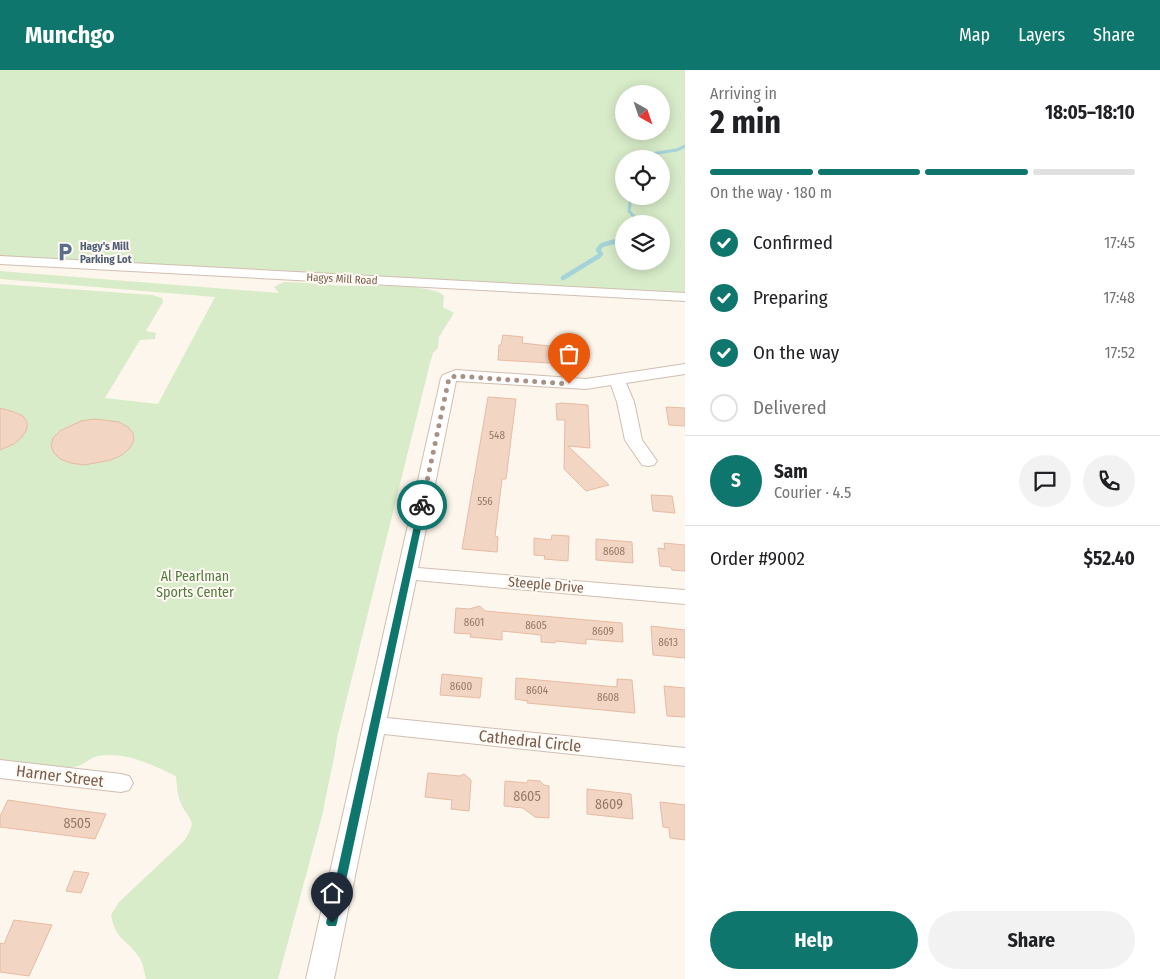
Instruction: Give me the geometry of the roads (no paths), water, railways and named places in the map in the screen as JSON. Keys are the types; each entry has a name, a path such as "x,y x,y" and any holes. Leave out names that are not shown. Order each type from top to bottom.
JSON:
{"street":[{"name":"Hagys Mill Road","path":"0,260 685,297"},
{"path":"320,979 449,378 577,384 617,381 685,369"},
{"path":"617,381 624,395 628,428 632,438 648,461"},
{"name":"Steeple Drive","path":"407,573 685,597"},
{"name":"Cathedral Circle","path":"375,725 685,757"},
{"name":"Harner Street","path":"0,769 121,783"}],"waterway":[{"path":"670,151 685,146"},
{"path":"630,205 629,211 632,215"},
{"path":"563,278 599,256 601,254 598,250 602,245 615,241"}],"place":[{"name":"Hagy's Mill Parking Lot","path":"65,252"}],"park label":[{"name":"Al Pearlman Sports Center","path":"195,584"}]}
